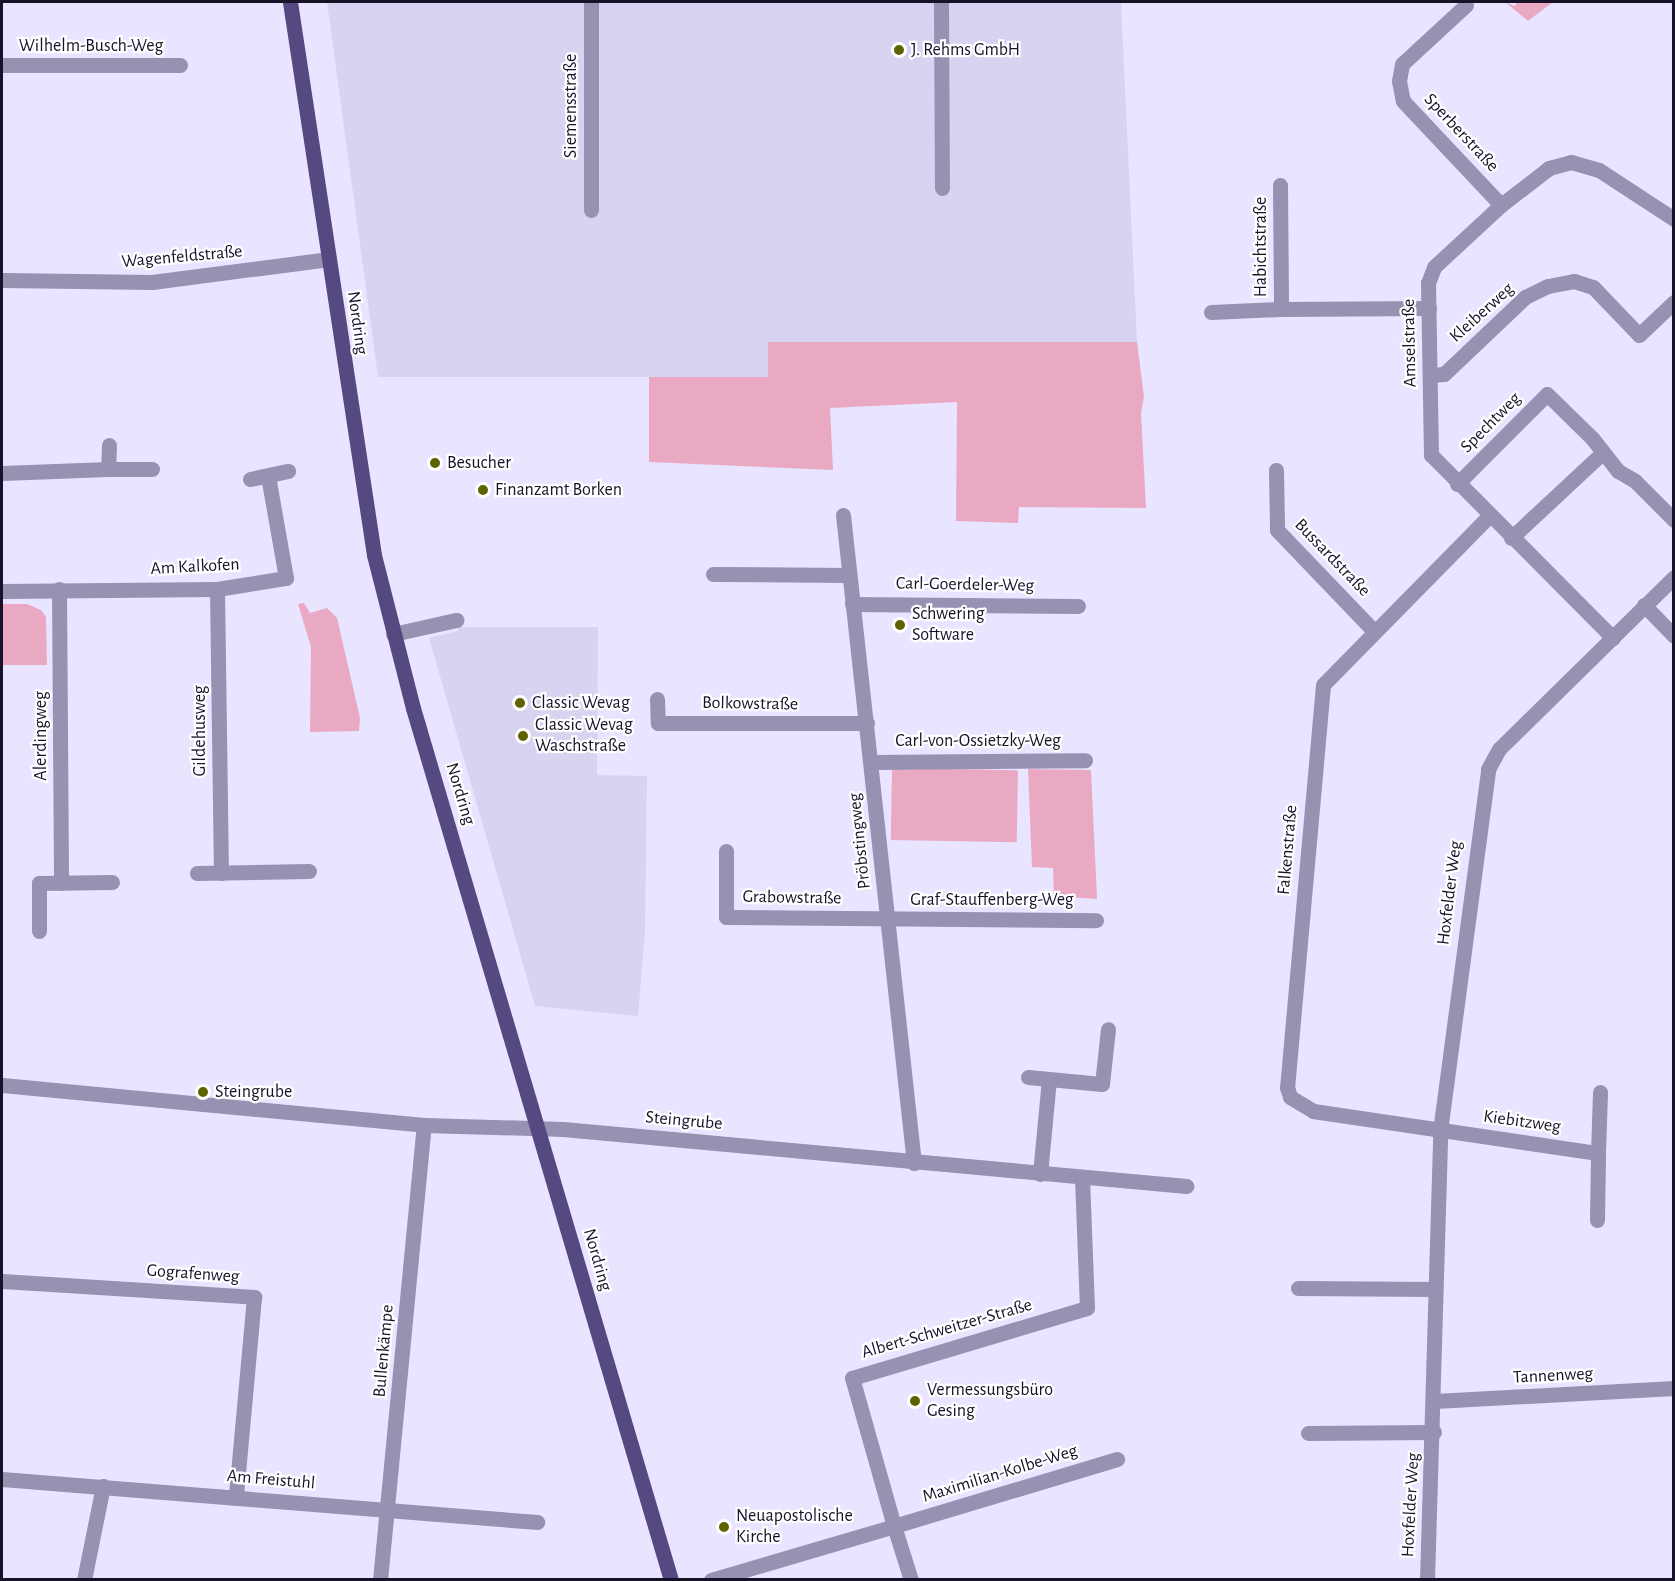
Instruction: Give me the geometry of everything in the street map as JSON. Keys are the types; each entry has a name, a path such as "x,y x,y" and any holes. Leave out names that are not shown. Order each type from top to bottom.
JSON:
{"main road":[{"name":"Nordring","path":"290,2 360,476 393,634 671,1580"}],"street":[{"name":"Siemensstraße","path":"591,2 591,210"},
{"path":"940,2 942,188"},
{"name":"Sperberstraße","path":"1466,5 1402,64 1399,81 1403,101 1501,205"},
{"name":"Wilhelm-Busch-Weg","path":"2,65 180,65"},
{"name":"Amselstraße","path":"1613,638 1488,517 1431,455 1428,283 1434,267 1501,205 1549,168 1571,162 1599,170 1674,219"},
{"name":"Habichtstraße","path":"1280,185 1281,309"},
{"name":"Wagenfeldstraße","path":"2,280 152,282 328,260"},
{"name":"Kleiberweg","path":"1430,375 1444,374 1526,297 1548,286 1574,281 1593,287 1639,335 1674,302"},
{"name":"Habichtstraße","path":"1211,312 1429,308"},
{"name":"Spechtweg","path":"1457,484 1547,394 1592,438 1601,454 1674,520"},
{"path":"108,469 109,445"},
{"path":"1511,538 1601,454"},
{"path":"2,473 152,469"},
{"name":"Bussardstraße","path":"1276,470 1277,530 1374,631"},
{"path":"250,479 288,471"},
{"name":"Am Kalkofen","path":"2,591 217,589 286,578 268,476"},
{"name":"Pröbstingweg","path":"843,515 914,1163"},
{"name":"Falkenstraße","path":"1440,1131 1312,1111 1295,1102 1287,1087 1323,685 1488,517"},
{"path":"713,574 849,575"},
{"name":"Hoxfelder Weg","path":"1427,1580 1435,1401 1435,1290 1440,1131 1488,769 1499,749 1674,578"},
{"name":"Gildehusweg","path":"217,589 221,873"},
{"name":"Alerdingweg","path":"59,590 62,883"},
{"name":"Carl-Goerdeler-Weg","path":"852,604 1078,606"},
{"path":"1644,606 1674,636"},
{"path":"393,634 456,620"},
{"name":"Bolkowstraße","path":"657,699 658,723 867,723"},
{"name":"Carl-von-Ossietzky-Weg","path":"871,762 1085,760"},
{"name":"Grabowstraße","path":"726,851 726,917 889,919"},
{"path":"197,873 309,871"},
{"path":"39,931 39,884 112,882"},
{"name":"Graf-Stauffenberg-Weg","path":"889,919 1096,920"},
{"path":"1028,1077 1102,1084 1108,1029"},
{"path":"1040,1174 1049,1079"},
{"name":"Steingrube","path":"2,1085 424,1125 539,1129 1082,1178 1186,1185"},
{"path":"1597,1220 1600,1092"},
{"name":"Bullenkämpe","path":"380,1580 389,1511 424,1125"},
{"name":"Kiebitzweg","path":"1440,1131 1598,1153"},
{"name":"Albert-Schweitzer-Straße","path":"894,1526 852,1378 1087,1308 1082,1178"},
{"name":"Gografenweg","path":"2,1281 254,1297 236,1496"},
{"path":"1298,1288 1435,1290"},
{"name":"Tannenweg","path":"1435,1401 1674,1388"},
{"name":"Hoxfelder Weg","path":"1308,1433 1434,1432"},
{"name":"Maximilian-Kolbe-Weg","path":"894,1526 1117,1459"},
{"name":"Am Freistuhl","path":"2,1479 236,1496 537,1522"},
{"path":"84,1580 103,1486"},
{"path":"711,1580 894,1526 911,1580"}],"shaded area":[{"path":"327,2 1121,2 1137,342 769,342 768,377 378,377"},
{"path":"1505,2 1514,6 1518,2 1553,2 1528,21"},
{"path":"768,342 1137,342 1144,397 1141,413 1146,508 1019,507 1018,523 956,521 957,402 830,408 833,470 649,462 649,377 768,377"},
{"path":"304,603 310,613 327,608 337,618 360,718 359,731 310,732 311,647 298,604"},
{"path":"2,604 27,604 41,610 46,617 47,665 2,665"},
{"path":"458,627 598,627 597,775 647,776 645,932 638,1016 535,1006 429,638 458,631"},
{"path":"892,768 1018,770 1017,842 891,840"},
{"path":"1028,769 1091,770 1097,899 1054,896 1053,868 1032,867"}],"place":[{"name":"J. Rehms GmbH","path":"899,50"},
{"name":"Besucher","path":"435,463"},
{"name":"Finanzamt Borken","path":"483,490"},
{"name":"Schwering Software","path":"900,625"},
{"name":"Classic Wevag","path":"520,703"},
{"name":"Classic Wevag Waschstraße","path":"523,736"},
{"name":"Steingrube","path":"203,1092"},
{"name":"Vermessungsbüro Gesing","path":"915,1401"},
{"name":"Neuapostolische Kirche","path":"724,1527"}]}
